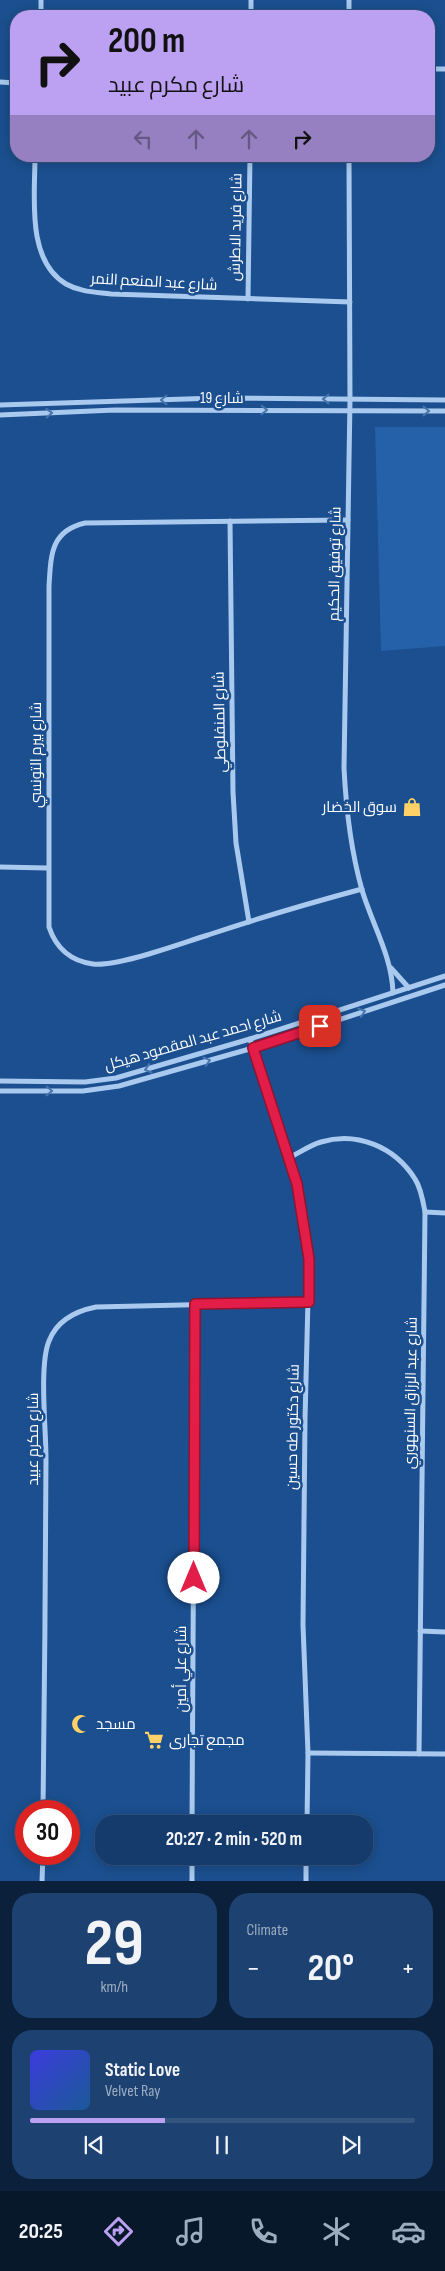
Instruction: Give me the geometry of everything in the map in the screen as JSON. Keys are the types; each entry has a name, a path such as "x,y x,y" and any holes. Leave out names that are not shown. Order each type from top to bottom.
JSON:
{"street":[{"name":"شارع عبد المنعم النمر","path":"35,162 38,244 48,267 67,284 82,291 111,294 350,302"},
{"name":"شارع فريد الاطرش","path":"248,299 250,162"},
{"name":"شارع توفيق الحكيم","path":"349,162 350,411 344,768 349,820 362,890 390,965 393,993"},
{"name":"شارع 19","path":"0,404 217,398 445,400"},
{"name":"شارع 19","path":"0,415 115,410 445,411"},
{"name":"شارع بيرم التونسي","path":"348,520 85,523 67,530 58,538 53,548 49,593 47,868 49,927 51,934 66,954 80,961 95,964 110,963 362,890"},
{"name":"شارع المنفلوطي","path":"230,521 233,792 236,843 248,922"},
{"path":"0,867 47,868"},
{"name":"شارع توفيق الحكيم","path":"390,965 409,988"},
{"name":"شارع احمد عبد المقصود هيكل","path":"0,1081 85,1082 116,1078 250,1039 445,976"},
{"name":"شارع احمد عبد المقصود هيكل","path":"0,1090 83,1091 119,1086 253,1048 445,985"},
{"name":"شارع دكتور طه حسين","path":"250,1039 289,1158 303,1213 309,1259 303,1618 308,1753 307,1815"},
{"name":"شارع عبد الرزاق السنهوري","path":"289,1158 319,1142 338,1138 358,1139 382,1148 401,1161 415,1179 425,1212 419,1754"},
{"path":"425,1212 445,1213"},
{"name":"شارع مكرم عبيد","path":"43,1800 46,1459 44,1357 49,1339 60,1323 81,1310 116,1305 309,1302"},
{"name":"شارع علي أمين","path":"192,1815 195,1304"},
{"path":"420,1631 445,1632"},
{"path":"308,1753 445,1754"},
{"path":"42,1865 42,1881"},
{"path":"192,1865 192,1881"},
{"path":"306,1865 306,1881"}],"shaded area":[{"path":"375,427 445,427 445,646 381,651"}],"place":[{"name":"سوق الخضار","path":"412,807"},
{"name":"مسجد","path":"81,1724"},
{"name":"مجمع تجارى","path":"154,1740"}],"route":[{"path":"194,1578 195,1304 309,1302 309,1259 297,1184 253,1048 320,1026"}]}
